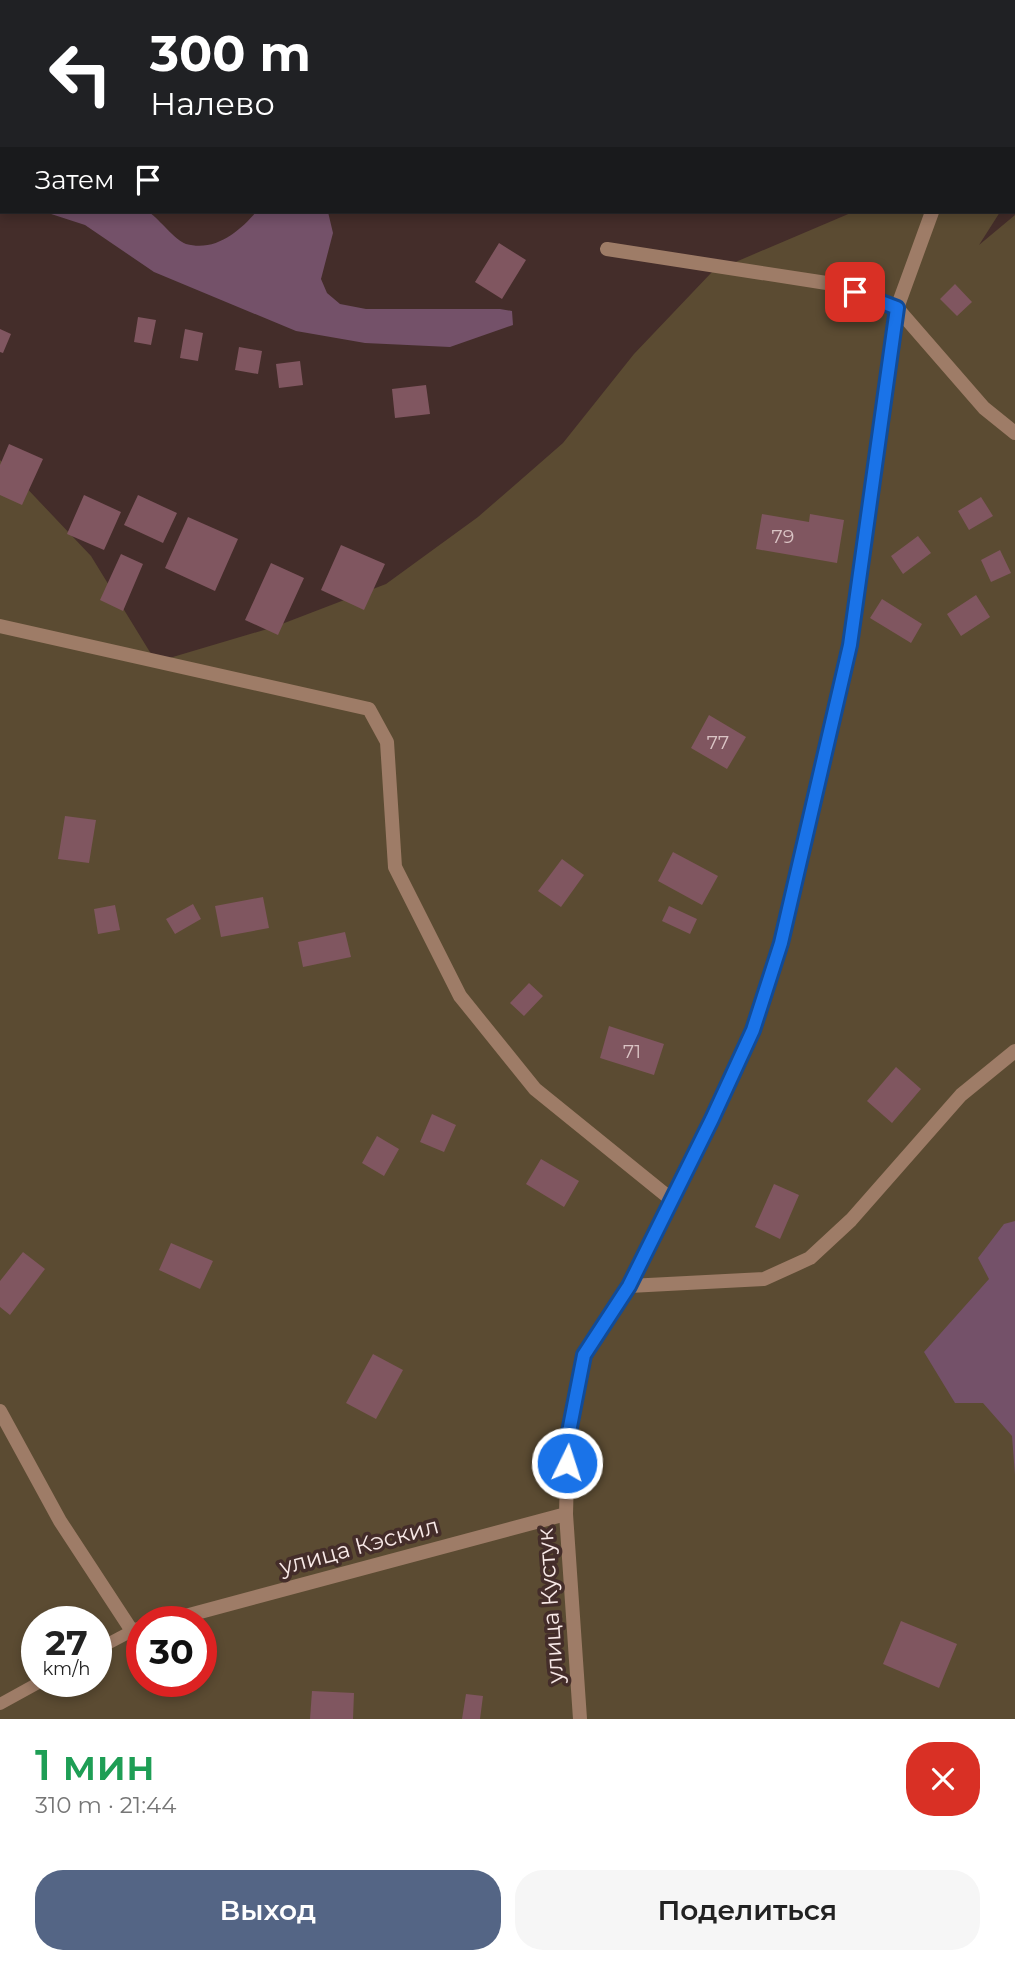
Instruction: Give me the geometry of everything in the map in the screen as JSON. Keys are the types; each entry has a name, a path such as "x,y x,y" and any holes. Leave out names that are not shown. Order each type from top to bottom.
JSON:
{"street":[{"name":"улица Кустук","path":"580,1719 566,1514 568,1437 584,1355 629,1286 672,1200 753,1030 781,943 850,645 897,308 930,214"},
{"path":"607,249 833,284 897,308 984,408 1015,433"},
{"path":"0,626 369,709 387,742 395,867 460,996 535,1089 672,1200"},
{"path":"629,1286 764,1279 810,1258 851,1220 961,1095 1015,1051"},
{"path":"0,1411 60,1521 126,1614"},
{"name":"улица Кэскил","path":"217,1608 566,1514"}],"lane":[{"path":"0,1704 21,1692"}],"shaded area":[{"path":"51,214 151,214 182,242 197,246 226,239 254,214 328,214 333,233 321,279 327,293 340,304 366,309 500,309 512,311 513,325 450,347 365,343 296,331 154,272 85,225"},
{"path":"848,214 999,214 979,245 1015,215 1015,1719 0,1719 0,460 91,556 156,662 274,627 386,584 478,517 563,443 634,354 712,272"},
{"path":"1015,1221 1015,1475 1012,1436 983,1403 955,1403 924,1352 989,1279 978,1258 1004,1224"}],"building":[{"path":"499,243 526,260 502,299 475,282"},
{"path":"955,284 972,302 957,316 940,299"},
{"path":"138,317 156,320 151,345 134,342"},
{"path":"0,329 11,334 3,353 0,352"},
{"path":"185,329 203,333 198,361 180,358"},
{"path":"239,347 262,351 258,374 235,370"},
{"path":"300,361 303,385 279,388 276,364"},
{"path":"426,385 430,414 395,418 392,389"},
{"path":"9,444 43,459 22,505 0,495 0,465"},
{"path":"84,495 121,512 104,550 67,534"},
{"path":"138,495 177,513 163,543 124,525"},
{"path":"981,497 993,516 969,530 958,511"},
{"path":"762,514 809,522 810,514 844,520 837,563 756,549"},
{"path":"188,517 238,539 215,591 165,568"},
{"path":"918,536 931,553 903,574 891,556"},
{"path":"341,545 385,564 364,610 321,590"},
{"path":"1000,550 1011,573 991,582 981,560"},
{"path":"121,554 143,564 123,611 100,600"},
{"path":"271,563 304,578 278,635 245,620"},
{"path":"976,595 990,617 961,636 947,614"},
{"path":"882,599 922,624 911,643 870,618"},
{"path":"709,715 746,737 727,769 691,748"},
{"path":"65,816 96,820 89,863 58,859"},
{"path":"673,852 718,876 702,905 658,881"},
{"path":"562,859 584,875 561,907 538,891"},
{"path":"263,897 269,928 221,937 215,906"},
{"path":"193,904 201,919 175,934 166,919"},
{"path":"115,905 120,930 98,934 94,909"},
{"path":"669,906 697,919 690,934 662,921"},
{"path":"345,932 351,957 303,967 298,942"},
{"path":"529,983 543,996 524,1016 510,1003"},
{"path":"609,1026 664,1044 654,1075 600,1058"},
{"path":"896,1067 921,1089 892,1123 867,1101"},
{"path":"432,1114 456,1125 444,1152 420,1142"},
{"path":"377,1136 399,1149 384,1176 362,1163"},
{"path":"541,1159 579,1181 564,1207 526,1184"},
{"path":"774,1184 799,1195 780,1239 755,1227"},
{"path":"171,1243 213,1261 200,1289 159,1270"},
{"path":"23,1252 45,1269 10,1315 0,1307 0,1281"},
{"path":"373,1354 403,1370 376,1419 346,1403"},
{"path":"901,1621 957,1644 939,1688 883,1664"},
{"path":"312,1691 354,1693 353,1719 310,1719"},
{"path":"466,1694 483,1696 480,1719 462,1719"}],"route":[{"path":"567,1463 568,1437 584,1355 629,1286 712,1119 753,1030 781,943 850,645 897,308 855,292"}]}
